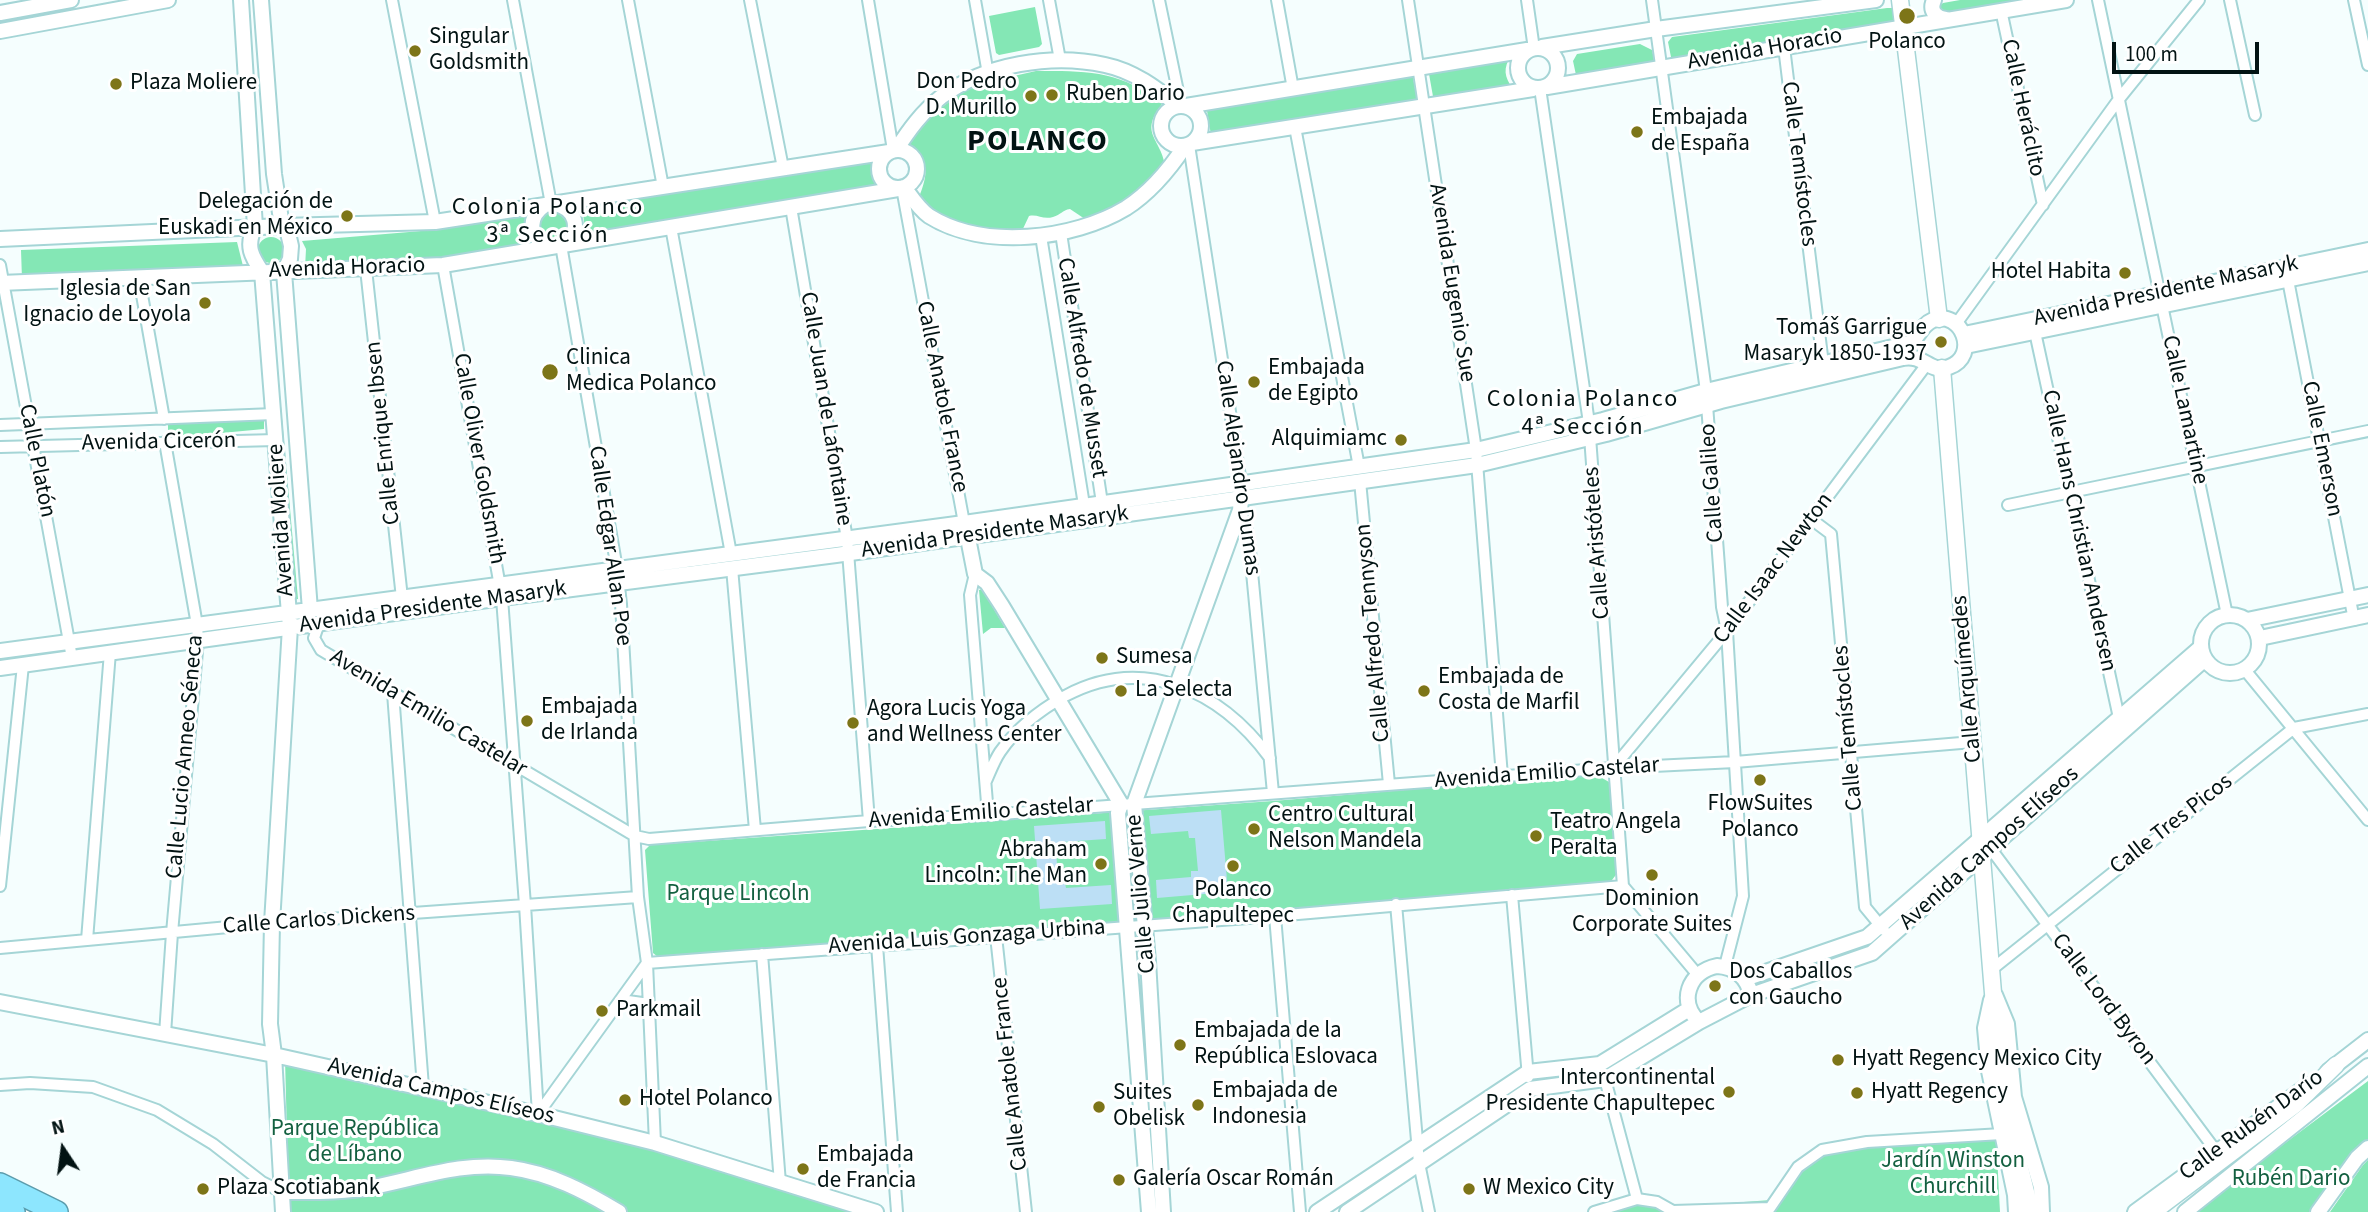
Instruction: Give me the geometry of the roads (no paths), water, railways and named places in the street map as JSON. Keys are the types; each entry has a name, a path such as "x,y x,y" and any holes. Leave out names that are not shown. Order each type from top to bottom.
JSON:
{"highway":[{"path":"0,1186 49,1212"},
{"path":"0,1186 57,1212"},
{"path":"0,1200 25,1212"},
{"path":"0,1205 14,1212"}],"main road":[{"path":"1899,0 1938,319"},
{"name":"Calle Arquímedes","path":"1934,366 1985,847 2001,1091 2027,1196 2027,1212"},
{"path":"2153,1212 2296,1104 2336,1065"}],"street":[{"path":"0,13 71,0"},
{"path":"0,31 168,0"},
{"name":"Avenida Moliere","path":"242,0 255,227 250,249 253,260 262,272 289,620 272,923 270,1024 283,1212"},
{"name":"Avenida Moliere","path":"261,0 274,174 282,226 290,238 291,251 284,272 310,610"},
{"path":"392,0 435,222"},
{"path":"513,0 550,204"},
{"path":"628,0 663,187"},
{"path":"750,0 783,168"},
{"path":"868,0 893,151"},
{"path":"975,0 988,74"},
{"path":"1049,0 1060,60"},
{"path":"1159,0 1182,106"},
{"path":"1277,0 1293,89"},
{"name":"Avenida Eugenio Sue","path":"1408,0 1477,457 1502,776"},
{"path":"1527,0 1535,49"},
{"name":"Calle Galileo","path":"1652,0 1707,398 1722,607 1727,631 1743,896 1726,967"},
{"name":"Avenida Horacio","path":"1182,106 1656,29 1781,6 1876,0"},
{"path":"1934,0 1931,5 1933,12 1946,19"},
{"name":"Avenida Horacio","path":"1189,145 2066,0"},
{"name":"Calle Lamartine","path":"2098,0 2227,615"},
{"path":"1934,366 1958,361 1962,335 2043,205 2119,99 2199,0"},
{"path":"2231,0 2255,116"},
{"path":"2354,0 2368,65"},
{"name":"Calle Heráclito","path":"2001,10 2043,205"},
{"name":"Calle Temístocles","path":"1784,47 1823,364"},
{"path":"1535,49 1554,54 1559,68 1557,75 1540,88 1522,79 1517,66 1522,54 1535,49"},
{"path":"1060,60 1106,65 1133,74 1196,112 1201,123 1200,134 1157,183 1127,207 1087,226 1041,236 986,236 960,230 928,215 902,188 887,185 879,171 880,161 893,151 924,112 941,97 962,84 988,74 1023,64 1060,60"},
{"name":"Calle Aristóteles","path":"1540,88 1590,430 1623,886"},
{"path":"1182,106 1166,114 1161,130 1167,141 1179,146 1189,145"},
{"name":"Calle Alfredo Tennyson","path":"1295,127 1360,474 1389,785"},
{"name":"Calle Alejandro Dumas","path":"1189,145 1250,551 1273,793"},
{"path":"893,151 912,155 917,165 917,176 902,188"},
{"name":"Avenida Horacio","path":"0,239 435,222 893,151"},
{"name":"Avenida Horacio","path":"2,283 443,265 902,188"},
{"name":"Calle Anatole France","path":"902,188 975,574 970,595 988,815"},
{"path":"550,204 567,209 575,219 575,232 559,246 537,239 532,226 537,212 550,204"},
{"name":"Calle Juan de Lafontaine","path":"792,206 847,546 869,821"},
{"path":"671,227 731,561 755,830"},
{"name":"Calle Alfredo de Musset","path":"1061,233 1102,503"},
{"name":"Calle Alfredo de Musset","path":"1041,236 1084,505"},
{"name":"Calle Edgar Allan Poe","path":"559,246 618,576 638,897 647,963 656,1143"},
{"name":"Avenida Presidente Masaryk","path":"0,651 197,625 289,620 319,623 501,591 967,529 1241,496 1360,474 1477,457 1590,430 1823,364 1910,343 1926,324 1938,319 1962,335 2035,332 2368,250"},
{"name":"Avenida Presidente Masaryk","path":"1962,335 2368,263"},
{"name":"Calle Platón","path":"0,265 72,658"},
{"name":"Calle Oliver Goldsmith","path":"443,265 501,591 538,1114"},
{"name":"Calle Enrique Ibsen","path":"366,269 402,598"},
{"path":"138,278 164,419"},
{"name":"Calle Emerson","path":"2288,279 2350,600 2361,617"},
{"name":"Calle Hans Christian Andersen","path":"2035,332 2122,723"},
{"name":"Avenida Presidente Masaryk","path":"1707,398 1913,356 1934,366"},
{"name":"Calle Isaac Newton","path":"1614,768 1727,631 1811,519 1934,366"},
{"name":"Avenida Cicerón","path":"0,425 274,414"},
{"path":"2008,505 2368,430"},
{"name":"Avenida Cicerón","path":"0,447 276,440"},
{"name":"Calle Lucio Anneo Séneca","path":"165,442 198,640 165,1034"},
{"name":"Avenida Presidente Masaryk","path":"967,529 1084,505 1241,496"},
{"name":"Calle Julio Verne","path":"1149,1212 1118,813 1128,804 1177,685 1241,496"},
{"name":"Calle Temístocles","path":"1811,519 1830,534 1865,907 1891,937"},
{"path":"975,574 988,583 1058,700 1128,804"},
{"name":"Avenida Presidente Masaryk","path":"0,668 198,640 289,620 310,610 402,598 501,591"},
{"path":"2247,620 2260,638 2260,651 2254,662 2245,670 2234,674 2213,668 2203,653 2202,638 2210,623 2227,615 2247,620 2368,595"},
{"path":"2260,638 2361,617"},
{"name":"Avenida Emilio Castelar","path":"319,623 314,638 321,650 515,767 635,836 649,839 1614,768 1735,762 1973,742"},
{"path":"87,940 110,652"},
{"name":"Avenida Campos Elíseos","path":"1699,1022 1751,995 1872,953 1985,847 2203,653"},
{"path":"0,887 23,665"},
{"path":"2245,670 2368,820"},
{"path":"986,781 1000,752 1046,706 1085,685 1114,678 1149,678 1177,685 1208,698 1254,736 1270,758"},
{"path":"393,693 423,1087"},
{"name":"Calle Tres Picos","path":"1992,970 2294,728 2368,714"},
{"name":"Calle Julio Verne","path":"1128,804 1145,924 1163,1212"},
{"name":"Avenida Campos Elíseos","path":"1745,979 1867,937 1985,847"},
{"name":"Calle Lord Byron","path":"1985,847 2047,924 2216,1151"},
{"path":"1623,886 1697,974"},
{"name":"Avenida Luis Gonzaga Urbina","path":"647,963 1127,925 1276,916 1623,886"},
{"path":"1512,895 1530,1089"},
{"name":"Calle Carlos Dickens","path":"0,948 272,923 638,897"},
{"path":"1396,904 1417,1145 1429,1212"},
{"path":"1276,916 1300,1212"},
{"name":"Calle Anatole France","path":"996,936 1026,1212"},
{"path":"877,945 897,1212"},
{"path":"762,954 780,1183"},
{"path":"1130,963 1134,957 1139,956 1148,961"},
{"path":"538,1114 647,963"},
{"path":"1347,1212 1530,1089 1605,1079 1699,1022 1689,1009 1688,993 1697,974 1710,967 1726,967 1737,971 1745,979 1751,995"},
{"name":"Calle Arquímedes","path":"1993,990 1985,1028 1989,1071 2015,1195 2015,1212"},
{"name":"Calle Arquímedes","path":"1993,990 2007,1024 2014,1097 2041,1187 2042,1212"},
{"path":"621,1000 649,1004"},
{"name":"Avenida Campos Elíseos","path":"0,1002 274,1055 538,1114 656,1143 876,1212"},
{"path":"1317,1212 1528,1072 1600,1064 1689,1009"},
{"name":"Calle Rubén Darío","path":"2135,1212 2368,1040"},
{"name":"Calle Rubén Darío","path":"2185,1212 2368,1066"},
{"path":"1605,1079 1637,1199"},
{"path":"0,1085 30,1083 93,1087 157,1110 213,1144 262,1182 282,1192 370,1188 453,1169 495,1166 540,1174 620,1212"},
{"path":"1594,1212 1637,1199 1657,1202 1674,1211 1770,1208 1798,1167 1822,1150 1867,1142 2002,1134"},
{"path":"2318,1212 2357,1158 2368,1148"}],"water":[{"path":"1221,810 1228,892 1157,898 1156,880 1191,877 1191,871 1198,871 1195,838 1189,838 1188,831 1151,834 1149,816"},
{"path":"1105,821 1106,839 1062,842 1062,847 1056,848 1058,882 1065,883 1066,888 1111,885 1112,904 1040,909 1034,826"}],"place":[{"name":"Polanco","path":"1907,16"},
{"name":"Singular Goldsmith","path":"415,51"},
{"name":"Plaza Moliere","path":"116,84"},
{"name":"Ruben Dario","path":"1052,95"},
{"name":"Don Pedro D. Murillo","path":"1031,96"},
{"name":"Embajada de España","path":"1637,132"},
{"name":"Delegación de Euskadi en México","path":"347,216"},
{"name":"Hotel Habita","path":"2125,273"},
{"name":"Iglesia de San Ignacio de Loyola","path":"205,303"},
{"name":"Tomáš Garrigue Masaryk 1850-1937","path":"1941,342"},
{"name":"Clinica Medica Polanco","path":"550,372"},
{"name":"Embajada de Egipto","path":"1254,382"},
{"name":"Alquimiamc","path":"1401,440"},
{"name":"Sumesa","path":"1102,658"},
{"name":"La Selecta","path":"1121,691"},
{"name":"Embajada de Costa de Marfil","path":"1424,691"},
{"name":"Embajada de Irlanda","path":"527,721"},
{"name":"Agora Lucis Yoga and Wellness Center","path":"853,723"},
{"name":"FlowSuites Polanco","path":"1760,780"},
{"name":"Centro Cultural Nelson Mandela","path":"1254,829"},
{"name":"Teatro Angela Peralta","path":"1536,836"},
{"name":"Abraham Lincoln: The Man","path":"1101,864"},
{"name":"Polanco Chapultepec","path":"1233,866"},
{"name":"Dominion Corporate Suites","path":"1652,875"},
{"name":"Dos Caballos con Gaucho","path":"1715,986"},
{"name":"Parkmail","path":"602,1011"},
{"name":"Embajada de la República Eslovaca","path":"1180,1045"},
{"name":"Hyatt Regency Mexico City","path":"1838,1060"},
{"name":"Intercontinental Presidente Chapultepec","path":"1729,1092"},
{"name":"Hyatt Regency","path":"1857,1093"},
{"name":"Hotel Polanco","path":"625,1100"},
{"name":"Embajada de Indonesia","path":"1198,1105"},
{"name":"Suites Obelisk","path":"1099,1107"},
{"name":"Embajada de Francia","path":"803,1169"},
{"name":"Galería Oscar Román","path":"1119,1180"},
{"name":"Plaza Scotiabank","path":"203,1189"},
{"name":"W Mexico City","path":"1469,1189"}],"district":[{"name":"POLANCO","path":"1038,143"},
{"name":"Colonia Polanco 3ª Sección","path":"548,223"},
{"name":"Colonia Polanco 4ª Sección","path":"1583,415"}],"park label":[{"name":"Parque Lincoln","path":"738,895"},
{"name":"Parque República de Líbano","path":"355,1143"},
{"name":"Jardín Winston Churchill","path":"1953,1175"},
{"name":"Rubén Dario","path":"2291,1180"}]}
